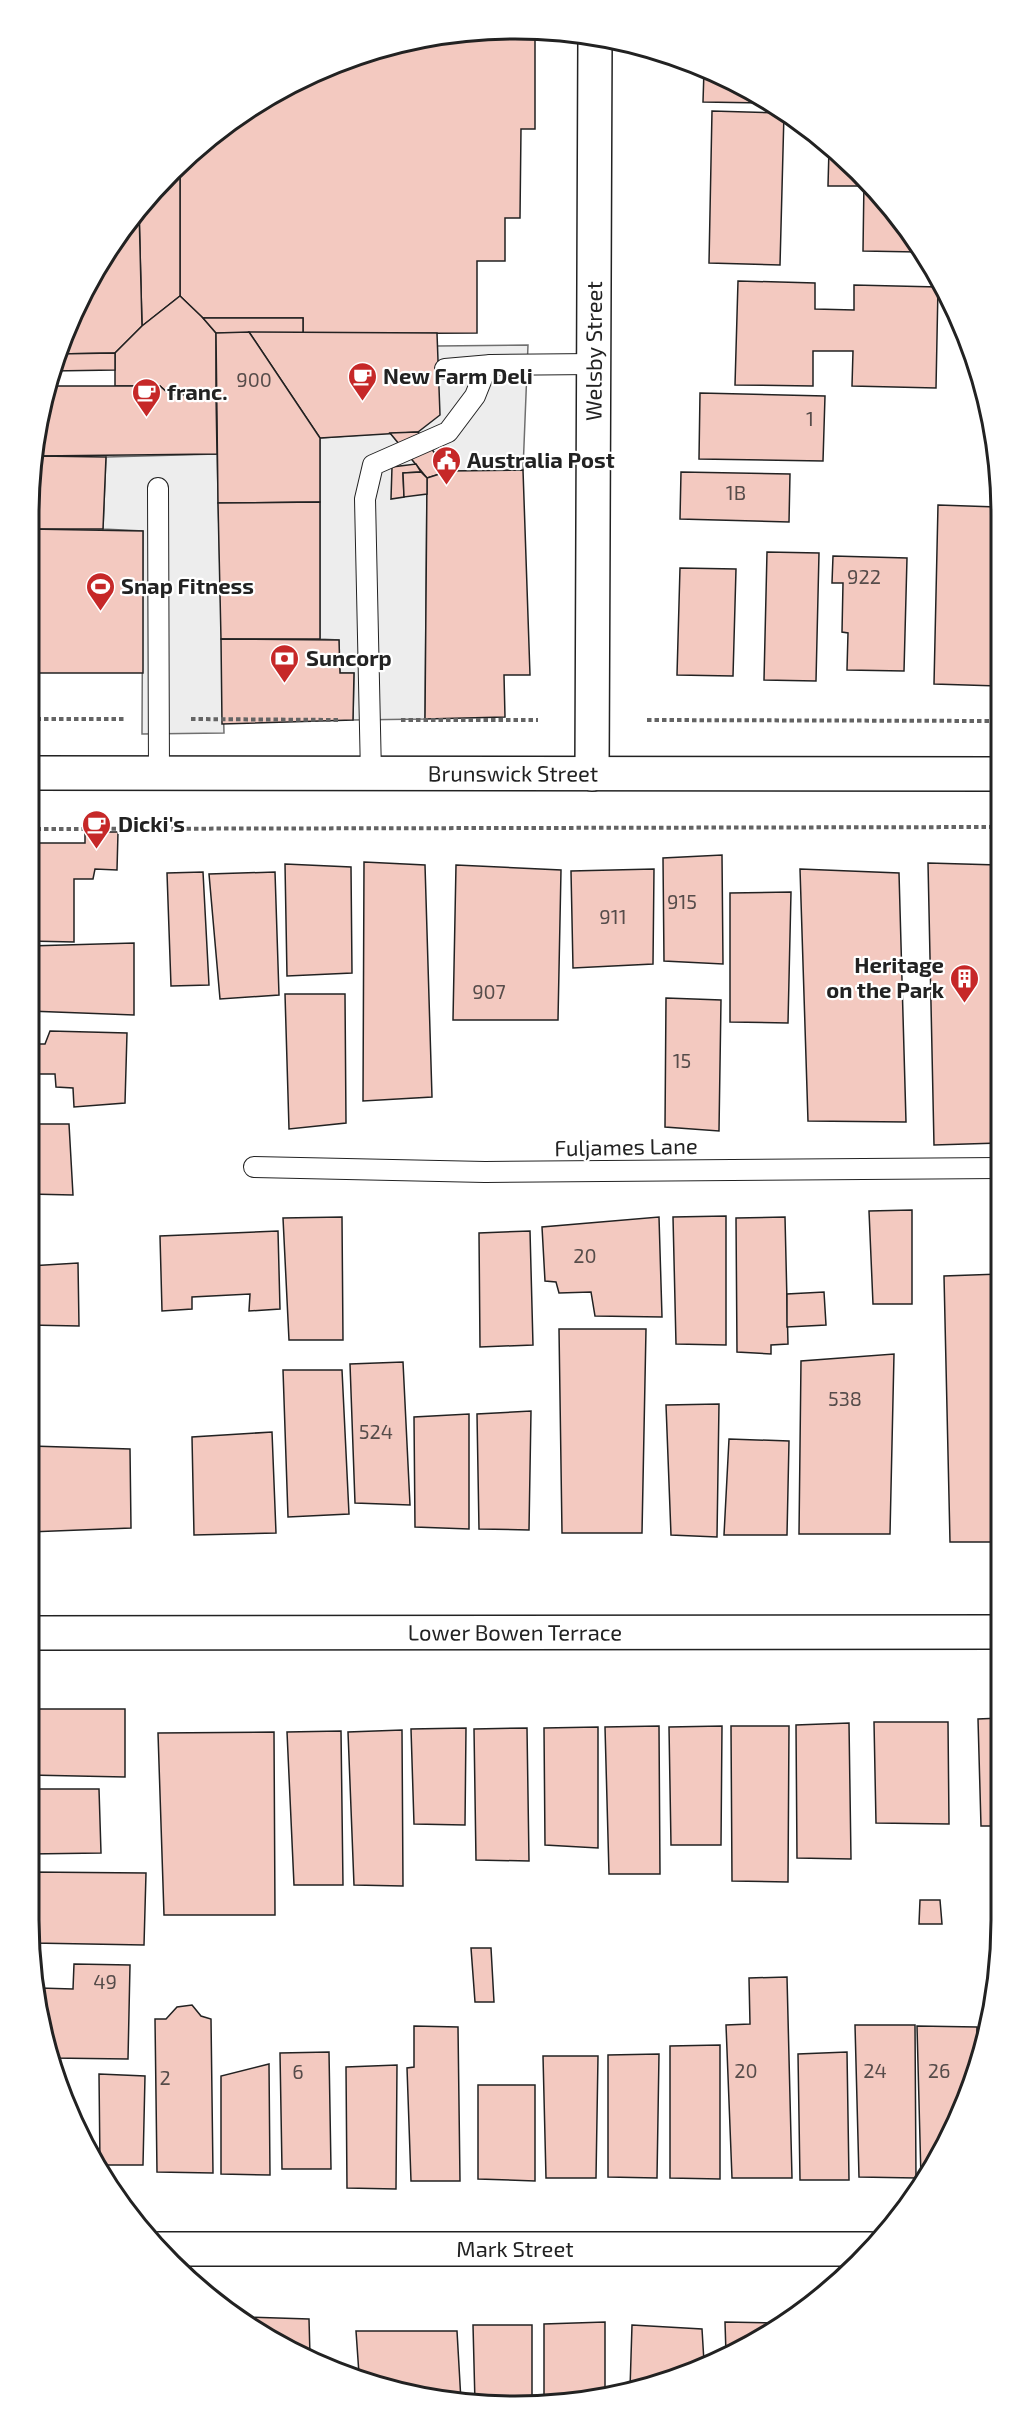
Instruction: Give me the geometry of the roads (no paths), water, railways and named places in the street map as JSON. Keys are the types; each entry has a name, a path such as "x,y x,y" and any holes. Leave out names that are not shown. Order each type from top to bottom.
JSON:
{"street":[{"name":"Welsby Street","path":"592,774 595,46"},
{"name":"Brunswick Street","path":"39,773 991,774"},
{"name":"Lower Bowen Terrace","path":"39,1634 991,1632"},
{"name":"Mark Street","path":"171,2249 859,2249"}],"lane":[{"path":"445,369 491,365 595,364"},
{"path":"371,774 365,499 373,465 448,432 475,396 483,376 491,365"},
{"path":"158,488 159,773"},
{"name":"Fuljames Lane","path":"254,1167 485,1172 991,1168"}],"place":[{"name":"New Farm Deli","path":"362,402"},
{"name":"franc.","path":"146,418"},
{"name":"Australia Post","path":"446,486"},
{"name":"Snap Fitness","path":"100,612"},
{"name":"Suncorp","path":"285,684"},
{"name":"Dicki's","path":"97,850"},
{"name":"Heritage on the Park","path":"965,1004"}]}
